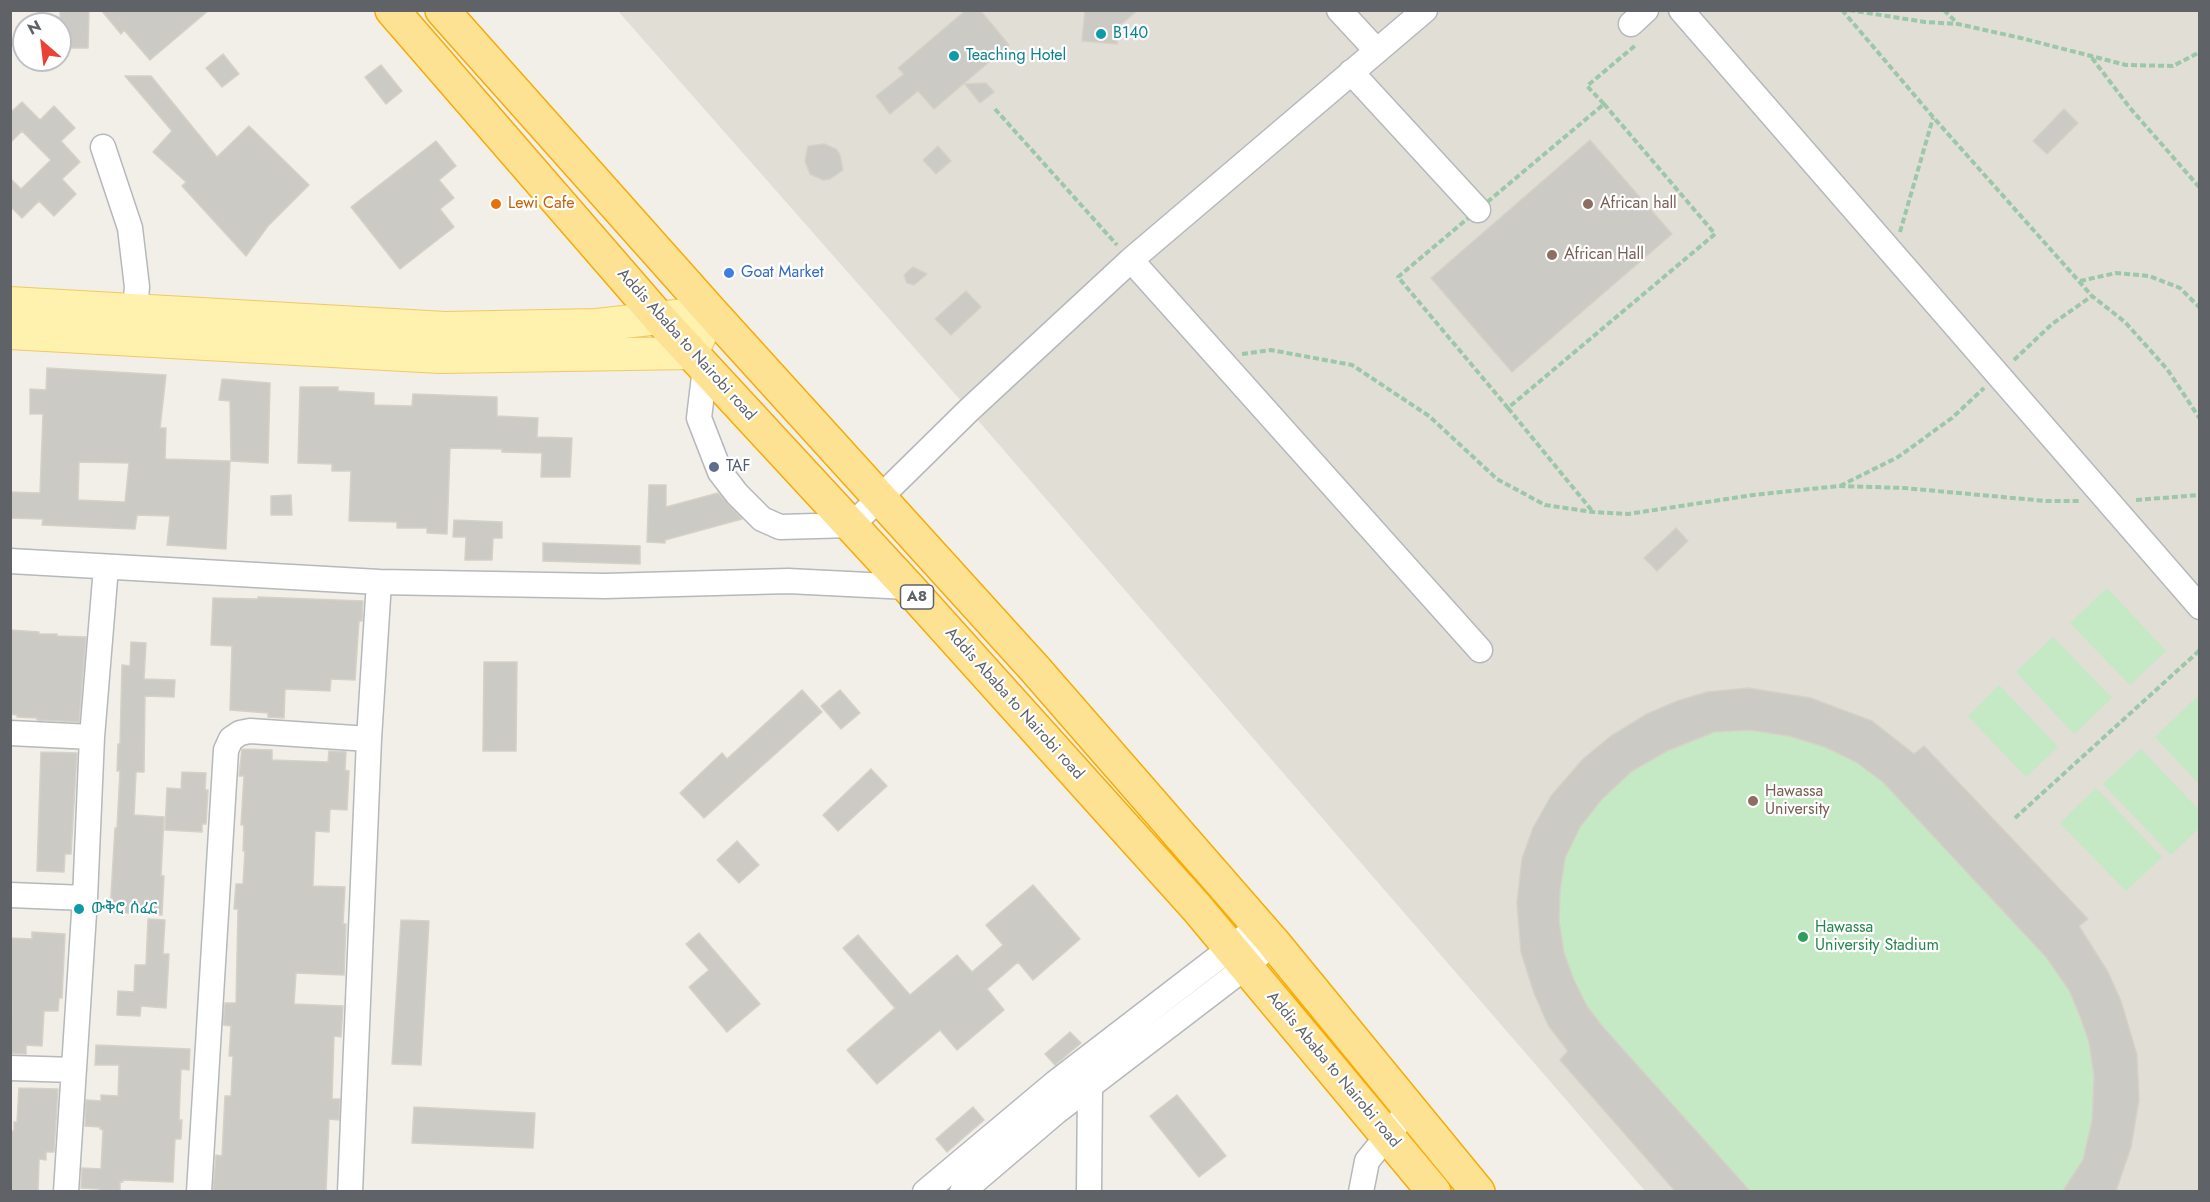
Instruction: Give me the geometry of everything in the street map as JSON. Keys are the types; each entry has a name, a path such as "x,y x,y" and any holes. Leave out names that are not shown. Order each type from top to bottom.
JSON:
{"highway":[{"name":"Addis Ababa to Nairobi road","path":"392,10 660,319 852,525 1239,957 1434,1191"},
{"name":"A8","path":"442,10 711,312 1035,669 1266,934 1478,1191"}],"main road":[{"path":"10,303 134,325"},
{"path":"10,333 134,325 443,342 698,361 711,312 443,342"}],"street":[{"path":"1339,10 1377,51"},
{"path":"698,361 699,418 720,472 737,494 762,519 780,527 852,525 969,410 1131,260 1425,10"},
{"path":"1681,10 2199,607"},
{"path":"1351,72 1478,210"},
{"path":"103,147 130,228 137,287 134,325"},
{"path":"1131,260 1480,650"},
{"path":"10,561 379,582 605,586 788,581 908,587"},
{"path":"66,1191 85,898 92,737 106,567"},
{"path":"350,1191 369,740 379,582"},
{"path":"199,1191 226,750 231,739 240,733 250,731 369,740"},
{"path":"10,733 92,737"},
{"path":"10,895 85,898"},
{"path":"962,1191 1090,1087 1266,934"},
{"path":"925,1191 1074,1069 1239,957"},
{"path":"10,1068 74,1070"},
{"path":"1074,1069 1090,1087 1089,1191"},
{"path":"1361,1191 1367,1161 1410,1108"}],"path":[{"path":"1842,10 1933,117 2092,296 2125,322 2167,369 2199,419"},
{"path":"1849,10 1925,22 1958,24 2126,65 2173,66 2199,52"},
{"path":"1944,10 1958,24"},
{"path":"1508,408 1715,234 1587,86 1639,25"},
{"path":"2091,57 2130,108 2199,188"},
{"path":"1593,512 1398,277 1604,104"},
{"path":"995,109 1131,260"},
{"path":"1894,254 1933,117"},
{"path":"2079,281 2116,273 2149,276 2180,288 2199,308"},
{"path":"1839,486 1898,457 1952,418 2052,324 2092,296"},
{"path":"2194,302 2199,297"},
{"path":"1218,357 1271,350 1352,365 1429,416 1497,479 1545,505 1593,512 1628,514 1753,495 1839,486 1975,493 2046,501 2109,502 2199,495"},
{"path":"2015,818 2199,650"}],"shaded area":[{"name":"Hawassa University","path":"618,11 2199,11 2199,1191 1645,1191 969,410"}],"green space":[{"path":"2107,588 2166,651 2130,685 2070,623"},
{"path":"2053,637 2112,698 2074,734 2016,672"},
{"path":"1999,685 2058,747 2026,777 1968,716"},
{"name":"Hawassa University Stadium","path":"1748,688 1811,698 1872,721 1914,754 1924,746 2088,919 2080,927 2108,972 2121,1001 2137,1055 2139,1100 2131,1147 2116,1191 1675,1191 1560,1060 1567,1051 1548,1025 1534,993 1521,952 1517,903 1533,828 1551,796 1583,759 1611,736 1647,714 1677,701 1707,692"},
{"path":"2199,695 2199,784 2155,737"},
{"path":"2141,749 2199,810 2199,828 2171,855 2103,784"},
{"path":"2096,788 2162,857 2126,891 2060,823"}],"building":[{"path":"60,10 89,10 88,48 72,48 72,12 60,12"},
{"path":"101,10 209,10 150,60 124,30 121,34"},
{"name":"Teaching Hotel","path":"966,10 980,10 1009,45 934,109 918,91 890,114 876,96 904,74 898,68"},
{"name":"B140","path":"1085,10 1138,10 1119,26 1117,44 1082,41"},
{"path":"223,54 239,74 222,87 206,68"},
{"path":"381,65 402,91 386,104 365,77"},
{"path":"125,76 151,76 217,157 249,126 309,185 268,226 246,256 182,186 186,182 153,152 172,131"},
{"path":"986,83 994,92 980,103 965,84"},
{"path":"22,102 40,120 54,106 75,128 61,141 80,162 62,179 76,194 54,216 39,201 22,218 10,206 10,178 21,189 51,160 22,131 10,143 10,113"},
{"path":"2064,109 2078,123 2047,154 2033,141"},
{"name":"African Hall","path":"1590,140 1672,234 1512,372 1431,278"},
{"path":"436,141 456,166 439,180 454,198 440,209 454,227 400,269 351,207"},
{"path":"824,144 836,149 840,155 843,170 830,179 823,180 810,174 805,161 808,146"},
{"path":"938,146 951,161 936,174 923,160"},
{"path":"913,267 927,274 914,285 907,283 904,275"},
{"path":"966,291 981,307 951,335 935,319"},
{"path":"47,368 166,375 160,428 166,428 165,459 230,461 226,549 167,545 170,516 137,515 135,529 42,525 43,519 10,518 10,492 40,493 43,414 30,414 30,389 46,390","holes":["79,462 129,463 125,502 78,500"]},
{"path":"222,379 270,383 268,463 231,461 230,401 219,400"},
{"path":"300,387 338,387 338,391 374,393 374,405 412,406 413,394 497,397 497,416 538,418 537,437 572,438 570,477 541,477 542,453 502,452 502,449 450,448 447,534 427,533 427,528 397,528 397,522 349,521 351,471 332,471 332,464 298,463"},
{"path":"649,485 666,485 666,507 718,493 742,519 665,540 665,543 647,542"},
{"path":"291,495 292,515 271,515 271,496"},
{"path":"454,520 502,522 502,538 493,538 492,560 465,560 466,537 453,537"},
{"path":"1676,528 1688,541 1657,571 1644,558"},
{"path":"543,543 640,546 640,564 543,561"},
{"path":"258,597 363,601 362,621 359,621 355,680 331,679 330,691 285,689 284,718 268,717 268,713 230,710 232,646 211,645 213,598 258,599"},
{"path":"10,630 86,637 79,722 37,720 37,718 17,717 17,715 10,714"},
{"path":"131,642 146,643 144,679 175,680 174,697 145,696 144,772 136,772 134,815 164,817 162,915 110,912 120,771 117,771 122,665 130,666"},
{"path":"484,662 517,662 516,751 483,751"},
{"path":"1748,688 1811,698 1872,721 1914,754 1924,746 2088,919 2079,926 2108,972 2121,1001 2137,1055 2139,1100 2131,1147 2116,1191 2063,1191 2083,1160 2092,1121 2094,1076 2089,1042 2080,1016 2069,990 2046,957 1883,782 1856,762 1825,747 1789,736 1749,730 1714,732 1667,751 1632,771 1602,799 1580,827 1565,858 1560,891 1559,921 1564,953 1587,1006 1602,1026 1750,1191 1675,1191 1560,1060 1568,1051 1548,1025 1534,993 1521,952 1517,903 1522,859 1533,828 1551,796 1583,759 1611,736 1647,714 1677,701 1707,692"},
{"path":"802,690 822,712 704,818 680,793 722,753 727,759"},
{"path":"840,690 860,713 841,729 821,706"},
{"path":"242,749 272,750 272,760 328,762 329,751 346,752 345,770 349,771 347,810 330,809 329,832 315,831 313,886 345,887 344,975 296,973 294,1004 343,1006 341,1037 334,1036 332,1099 340,1099 339,1120 329,1119 326,1191 213,1191 216,1155 222,1156 225,1096 231,1096 233,1056 229,1056 231,1026 223,1025 225,1003 236,1003 238,909 234,909 236,884 243,884 245,851 243,851 244,825 241,825 244,776 239,776"},
{"path":"41,752 77,753 71,854 65,854 64,872 37,871"},
{"path":"871,769 887,786 838,831 823,815"},
{"path":"182,772 206,773 205,790 208,790 206,824 202,824 202,832 165,830 167,788 181,789"},
{"path":"737,841 759,865 739,883 717,860"},
{"path":"1033,885 1080,939 1033,980 1018,962 987,989 1004,1010 957,1050 940,1030 877,1084 847,1050 895,1008 843,948 858,935 910,995 957,955 972,972 1003,945 986,925"},
{"path":"148,919 165,920 163,954 169,954 166,1008 141,1006 140,1016 117,1015 118,991 134,992 135,965 146,965"},
{"path":"401,920 429,921 421,1065 392,1064"},
{"path":"32,932 65,934 62,998 59,998 58,1011 44,1011 42,1046 26,1045 26,1054 10,1053 12,1003 10,1003 10,938 32,939"},
{"path":"699,933 760,1004 727,1032 689,987 709,970 686,944"},
{"path":"1070,1032 1081,1043 1055,1065 1045,1054"},
{"path":"96,1045 190,1049 189,1070 181,1069 179,1120 182,1120 181,1139 175,1139 173,1182 123,1180 120,1182 120,1191 81,1188 82,1168 101,1169 103,1130 100,1127 85,1126 86,1100 101,1101 101,1095 118,1096 119,1065 95,1065"},
{"path":"19,1088 58,1089 54,1152 46,1152 46,1160 39,1159 38,1191 10,1191 10,1131 14,1131 14,1122 17,1122"},
{"path":"1177,1095 1226,1156 1199,1177 1150,1116"},
{"path":"414,1107 535,1113 533,1148 412,1143"},
{"path":"973,1107 984,1120 947,1152 936,1139"}],"place":[{"name":"B140","path":"1101,34"},
{"name":"Teaching Hotel","path":"954,56"},
{"name":"Lewi Cafe","path":"496,204"},
{"name":"African hall","path":"1588,204"},
{"name":"African Hall","path":"1552,255"},
{"name":"Goat Market","path":"729,273"},
{"name":"TAF","path":"714,467"},
{"name":"Hawassa University","path":"1753,801"},
{"name":"ውቅሮ ሰፈር","path":"79,909"},
{"name":"Hawassa University Stadium","path":"1803,937"}]}
